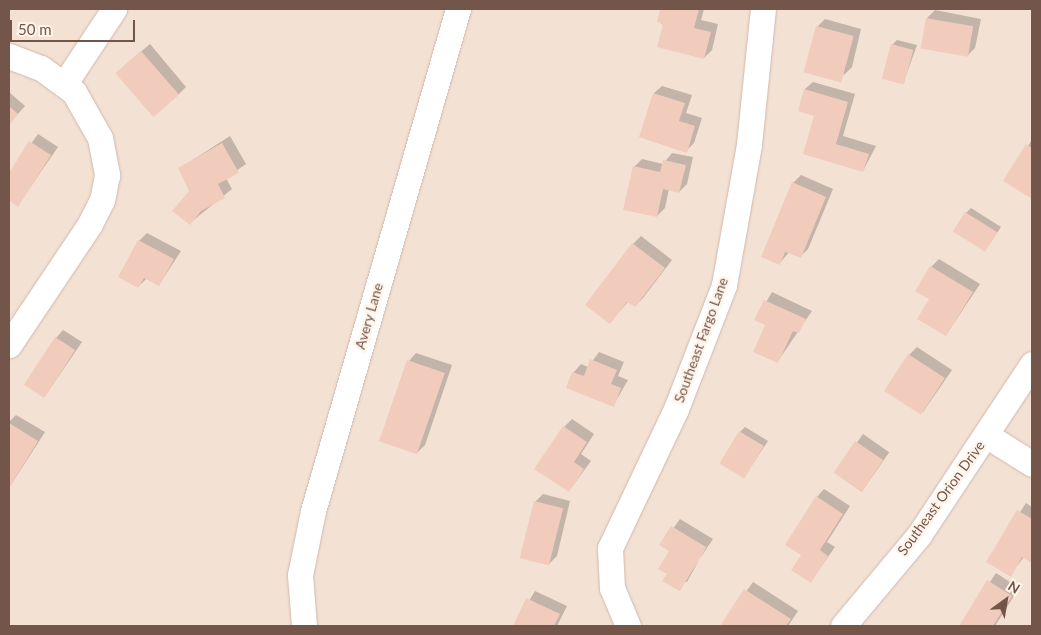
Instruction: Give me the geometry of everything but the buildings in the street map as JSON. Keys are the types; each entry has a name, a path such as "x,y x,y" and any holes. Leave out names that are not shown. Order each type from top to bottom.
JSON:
{"street":[{"path":"65,83 114,9"},
{"name":"Avery Lane","path":"304,626 300,575 313,511 458,9"},
{"name":"Southeast Fargo Lane","path":"628,626 612,588 610,548 676,409 724,285 749,144 763,9"},
{"path":"9,56 41,68 65,83 89,113 100,138 105,188 90,224 9,346"},
{"name":"Southeast Orion Drive","path":"843,626 919,535 1032,364"},
{"path":"986,435 1032,464"}],"shaded area":[{"path":"9,9 1032,9 1032,626 9,626"}]}
